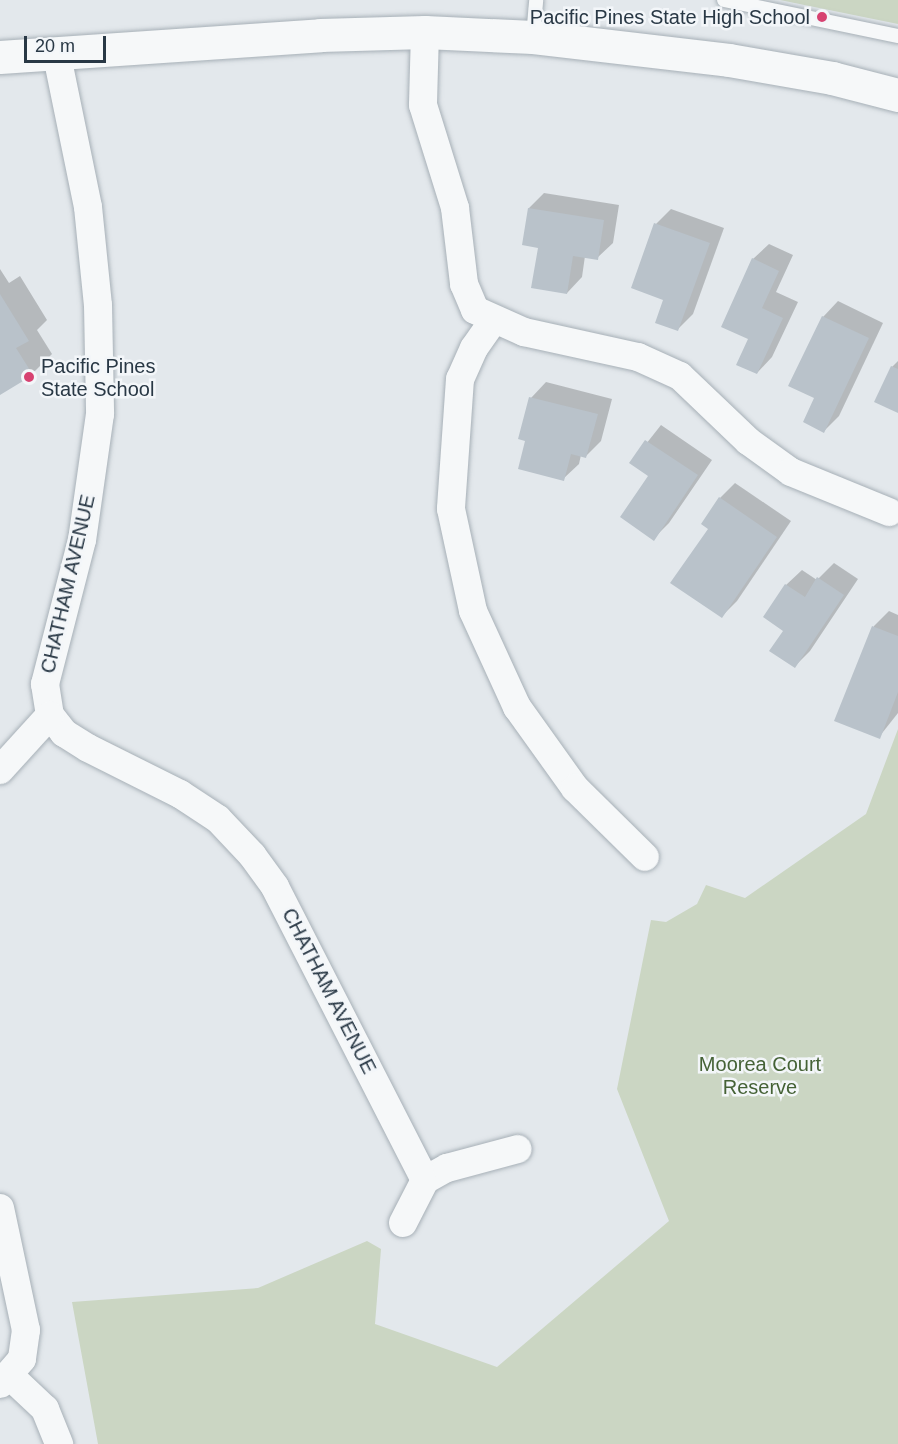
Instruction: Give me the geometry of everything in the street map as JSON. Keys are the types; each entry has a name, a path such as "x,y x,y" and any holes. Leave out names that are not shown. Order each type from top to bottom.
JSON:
{"street":[{"path":"425,32 423,105 455,208 464,284 475,310 493,321 638,357 680,376 748,441 791,472 890,512"},
{"path":"0,57 57,56 320,35 425,32 533,37 729,60 832,78 898,95"},
{"name":"CHATHAM AVENUE","path":"57,56 88,207 98,305 100,414 82,540 45,684 50,715 64,733 88,748 180,794 218,819 252,855 275,886 425,1180"},
{"path":"493,321 474,348 460,379 451,509 473,611 518,707 575,788 645,857"},
{"path":"0,770 50,715"},
{"path":"404,1223 425,1180 447,1168 518,1149"},
{"path":"0,1208 26,1330 22,1359 5,1380 45,1409 59,1444"}],"lane":[{"path":"533,37 536,0"},
{"path":"724,0 898,36"}],"green space":[{"path":"780,0 898,0 898,24"},
{"name":"Moorea Court Reserve","path":"898,729 898,1444 98,1444 72,1302 258,1288 367,1241 381,1249 375,1324 497,1367 669,1221 617,1089 651,920 666,922 697,904 706,885 745,898 866,814"}],"building":[{"path":"528,208 604,220 598,260 573,256 567,294 531,288 538,248 522,245"},
{"path":"654,223 710,243 678,331 655,323 663,300 631,288"},
{"path":"752,258 779,271 762,308 783,318 757,374 736,365 748,339 721,327"},
{"path":"0,294 29,341 16,348 33,375 0,395"},
{"path":"822,316 869,338 824,433 803,422 814,398 788,386"},
{"path":"891,366 898,369 898,413 874,402"},
{"path":"529,397 598,414 586,458 571,454 564,481 518,469 525,441 518,439"},
{"path":"645,440 698,475 654,541 620,517 648,476 629,463"},
{"path":"719,497 777,537 722,618 670,583 708,529 701,524"},
{"path":"817,577 844,595 795,668 769,651 783,631 763,617 785,584 805,597"},
{"path":"872,626 898,636 898,692 880,739 834,721"}],"place":[{"name":"Pacific Pines State High School","path":"822,17"},
{"name":"Pacific Pines State School","path":"29,377"}]}
